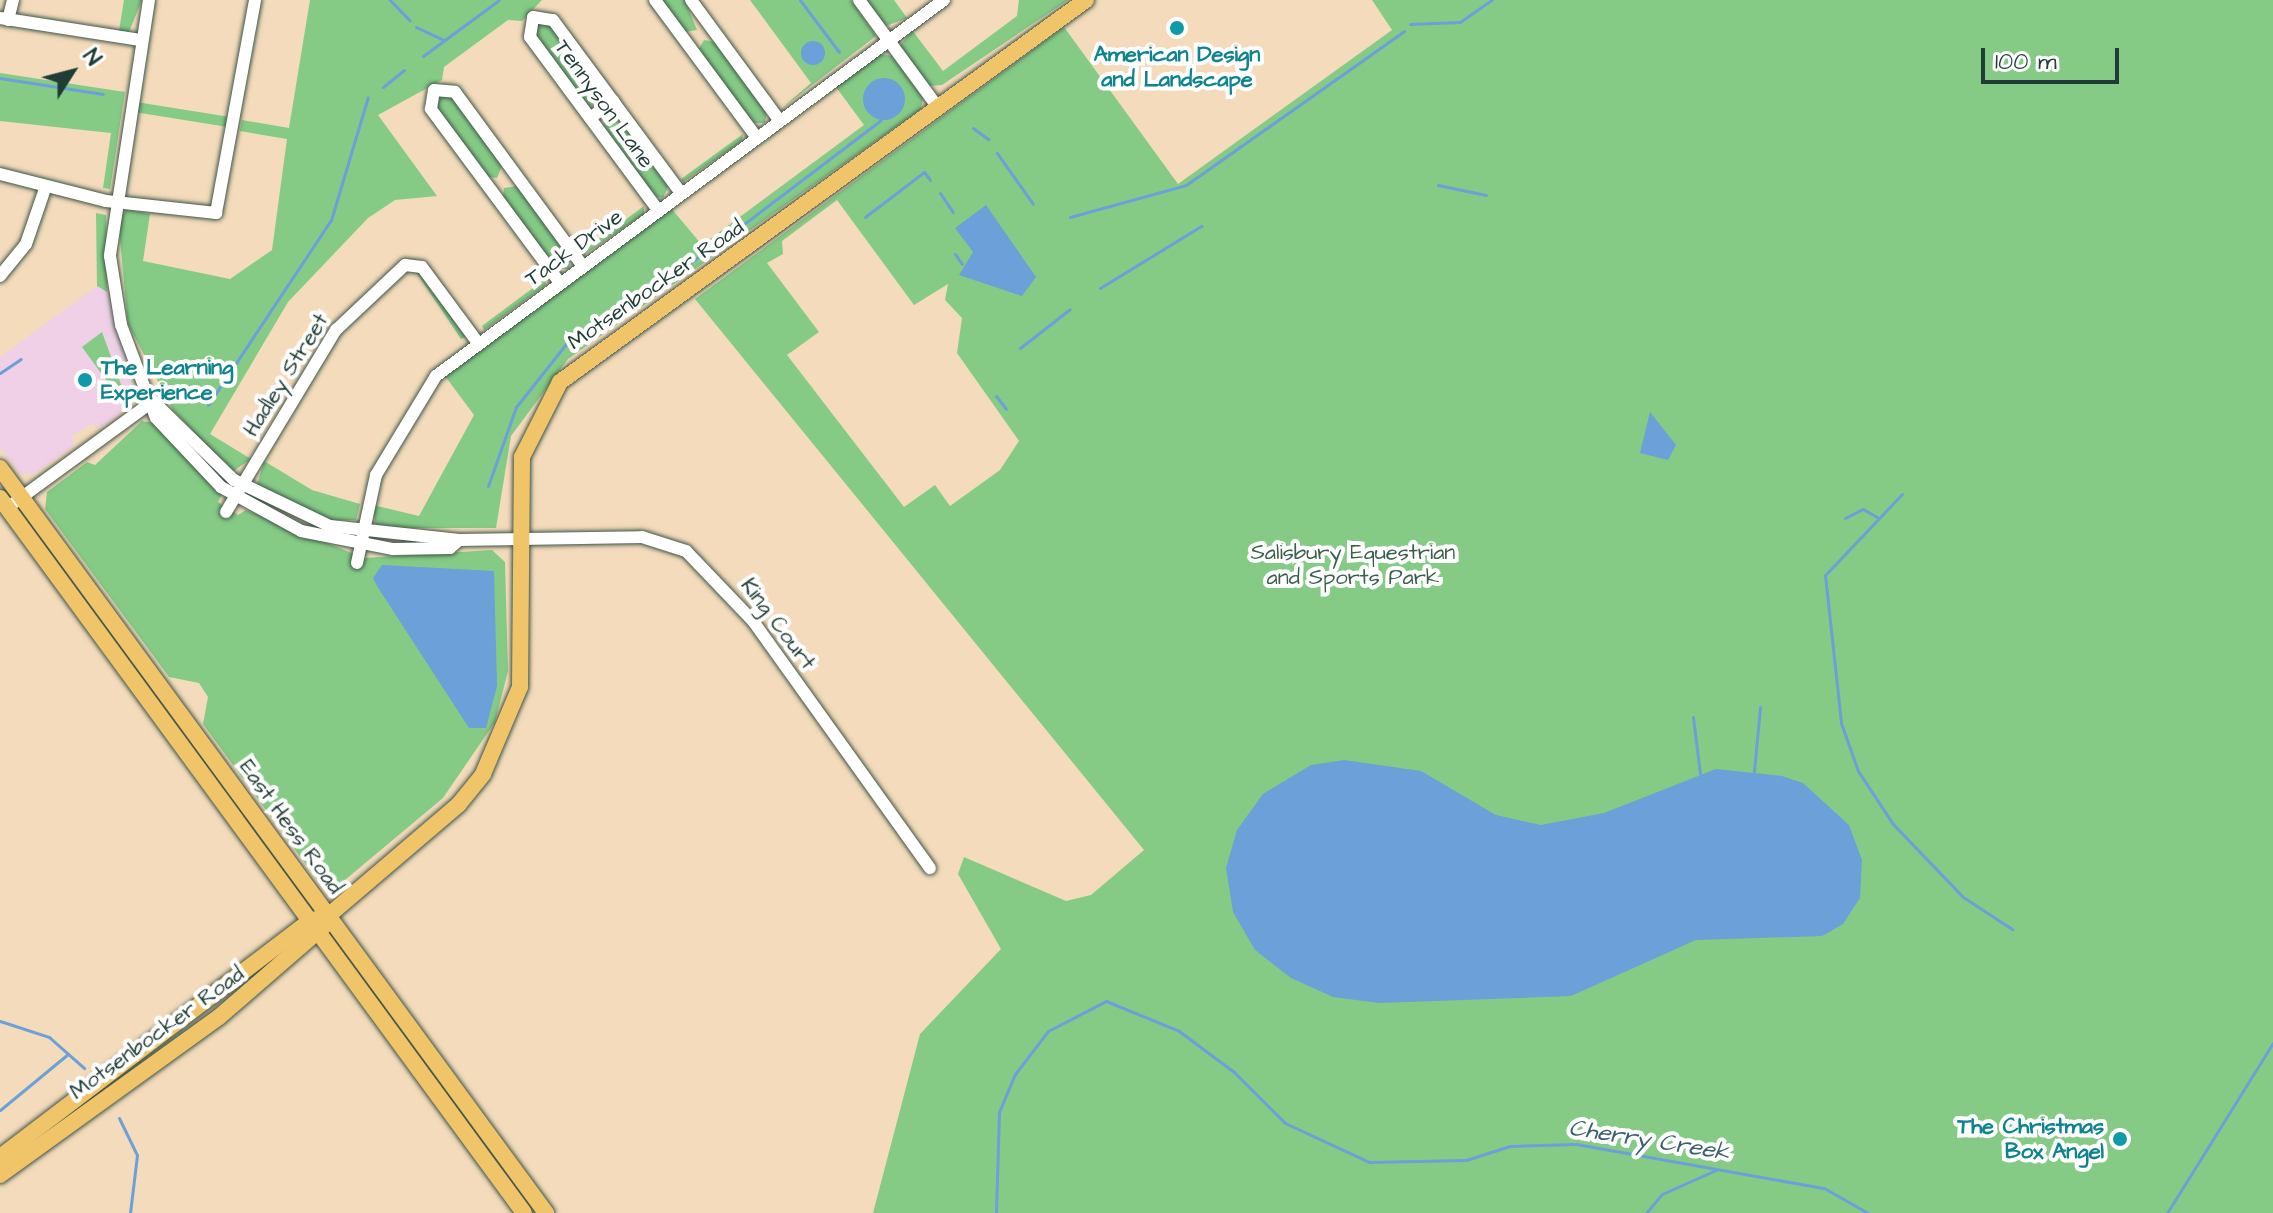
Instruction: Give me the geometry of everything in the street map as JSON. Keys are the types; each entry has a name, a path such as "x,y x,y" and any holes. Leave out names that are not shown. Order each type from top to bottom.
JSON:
{"main road":[{"name":"Motsenbocker Road","path":"0,1157 310,921 328,916 459,804 493,760 520,687 519,537 525,446 569,373 1086,0"},
{"name":"East Hess Road","path":"0,468 546,1213"},
{"name":"East Hess Road","path":"4,503 524,1213"},
{"name":"Motsenbocker Road","path":"0,1175 320,935 328,916"}],"street":[{"path":"13,0 4,19 140,40"},
{"name":"King Court","path":"149,0 114,202 115,302 153,401 179,447 239,492 301,531 438,548 459,540 642,537 694,556 753,621 930,868"},
{"path":"0,174 114,202 219,217 255,0"},
{"path":"655,0 757,138"},
{"path":"691,0 780,121"},
{"path":"859,0 939,109"},
{"name":"Tack Drive","path":"357,563 373,481 406,418 436,376 944,0"},
{"name":"Tennyson Lane","path":"658,210 530,37 533,17 553,20 681,193"},
{"path":"689,45 712,28"},
{"path":"560,283 431,109 438,87 455,92 583,266"},
{"path":"590,118 613,101"},
{"path":"491,191 514,174"},
{"path":"0,276 26,244 46,186"},
{"name":"Hadley Street","path":"226,512 340,323 378,285 415,258 478,343"},
{"path":"4,503 21,497 153,401"}],"shaded area":[{"path":"97,286 107,292 135,393 131,405 100,428 92,424 72,436 74,446 34,474 20,474 0,448 0,357"}],"green space":[{"path":"124,0 142,0 129,32 119,31"},
{"path":"310,0 542,0 522,21 508,20 444,67 442,80 378,115 437,196 395,200 368,218 288,302 210,434 251,459 232,472 173,410 128,324 118,218 127,210 150,214 143,261 230,279 272,250 287,139 240,131 242,120 289,128"},
{"path":"660,0 685,0 697,30 685,32"},
{"path":"750,0 851,0 876,36 781,109 811,83"},
{"path":"866,0 894,0 907,18 886,26"},
{"path":"1019,0 1068,0 942,85 929,86 900,46 912,30 943,71 1017,16"},
{"name":"Salisbury Equestrian and Sports Park","path":"1372,0 2273,0 2273,1213 873,1213 920,1034 1001,949 958,874 964,857 1066,901 1091,895 1144,850 695,299 1064,27 1178,184 1392,30","holes":["837,200 914,305 948,284 945,300 962,318 957,353 1019,441 1000,470 950,506 935,485 904,507 787,355 819,332 767,263 783,254 782,241"]},
{"path":"549,22 602,95 596,106 587,105 535,36 534,23"},
{"path":"704,40 716,42 767,111 765,123 751,123 698,50"},
{"path":"880,54 892,56 923,98 921,109 568,359 511,436 496,528 376,528 373,505 419,516 474,415 445,376 671,208 702,245 864,125 836,87"},
{"path":"0,73 125,92 110,189 103,188 111,133 0,121"},
{"path":"437,96 452,96 502,166 497,178 488,177 437,110"},
{"path":"136,102 230,117 228,127 134,112"},
{"path":"607,113 615,113 669,185 663,198 654,196 602,127"},
{"path":"743,134 742,141 683,182 681,179"},
{"path":"517,186 571,258 569,269 554,269 503,198 504,188"},
{"path":"644,206 644,214 584,255 584,250"},
{"path":"96,213 106,215 107,292 97,286"},
{"path":"416,272 421,276 466,337 461,339"},
{"path":"545,279 546,285 484,330 482,326"},
{"path":"102,332 123,390 117,395 82,347"},
{"path":"142,421 154,423 222,494 218,502 238,515 246,510 364,558 492,550 505,562 508,671 495,722 443,798 339,885 318,881 203,724 208,697 199,683 169,677 45,509 47,492 87,462 95,465"},
{"path":"264,461 312,490 360,504 356,520 323,520 256,488"}],"water":[{"path":"813,41 822,44 825,53 822,62 813,65 804,62 801,53 804,44"},
{"path":"884,78 899,84 905,99 899,114 884,120 869,114 863,99 869,84"},
{"path":"986,205 1036,277 1022,296 959,275 973,252 955,228"},
{"path":"1650,412 1676,445 1668,460 1640,453"},
{"path":"382,565 494,571 497,686 486,728 469,728 377,586 373,578"},
{"path":"1344,760 1421,771 1496,815 1541,825 1604,813 1716,769 1782,776 1803,783 1849,825 1862,860 1860,898 1843,924 1822,936 1696,940 1571,996 1379,1003 1333,997 1291,978 1255,950 1233,912 1226,868 1237,830 1263,794 1311,765"}],"waterway":[{"path":"390,0 409,20"},
{"path":"423,56 499,0"},
{"path":"800,0 839,52"},
{"path":"1410,24 1460,22 1492,0"},
{"path":"416,27 444,40"},
{"path":"1070,217 1186,185 1404,31"},
{"path":"383,87 404,70"},
{"path":"0,78 103,94"},
{"path":"208,405 331,220 368,97"},
{"path":"488,486 516,407 566,344 715,246 881,120"},
{"path":"973,128 988,139"},
{"path":"997,153 1033,204"},
{"path":"865,217 924,172 930,180"},
{"path":"1438,185 1486,195"},
{"path":"940,193 953,212"},
{"path":"1100,288 1201,226"},
{"path":"955,254 962,264"},
{"path":"1020,348 1070,309"},
{"path":"0,373 21,359"},
{"path":"996,396 1006,409"},
{"path":"1902,494 1825,575 1841,723 1858,771 1893,824 1963,897 2012,929"},
{"path":"1845,518 1863,509 1877,517"},
{"path":"1754,771 1760,707"},
{"path":"1693,717 1700,774"},
{"name":"Cherry Creek","path":"996,1213 999,1112 1015,1074 1048,1031 1106,1001 1179,1031 1234,1072 1285,1123 1369,1162 1466,1160 1510,1146 1576,1144 1824,1188 1868,1213"},
{"path":"0,1021 49,1037 84,1068"},
{"name":"Cherry Creek","path":"2167,1213 2273,1043"},
{"path":"0,1110 68,1054"},
{"path":"119,1118 137,1155 130,1213"},
{"path":"1646,1213 1662,1194 1716,1170"}],"place":[{"name":"American Design and Landscape","path":"1177,28"},
{"name":"The Learning Experience","path":"85,380"},
{"name":"The Christmas Box Angel","path":"2120,1139"}]}
